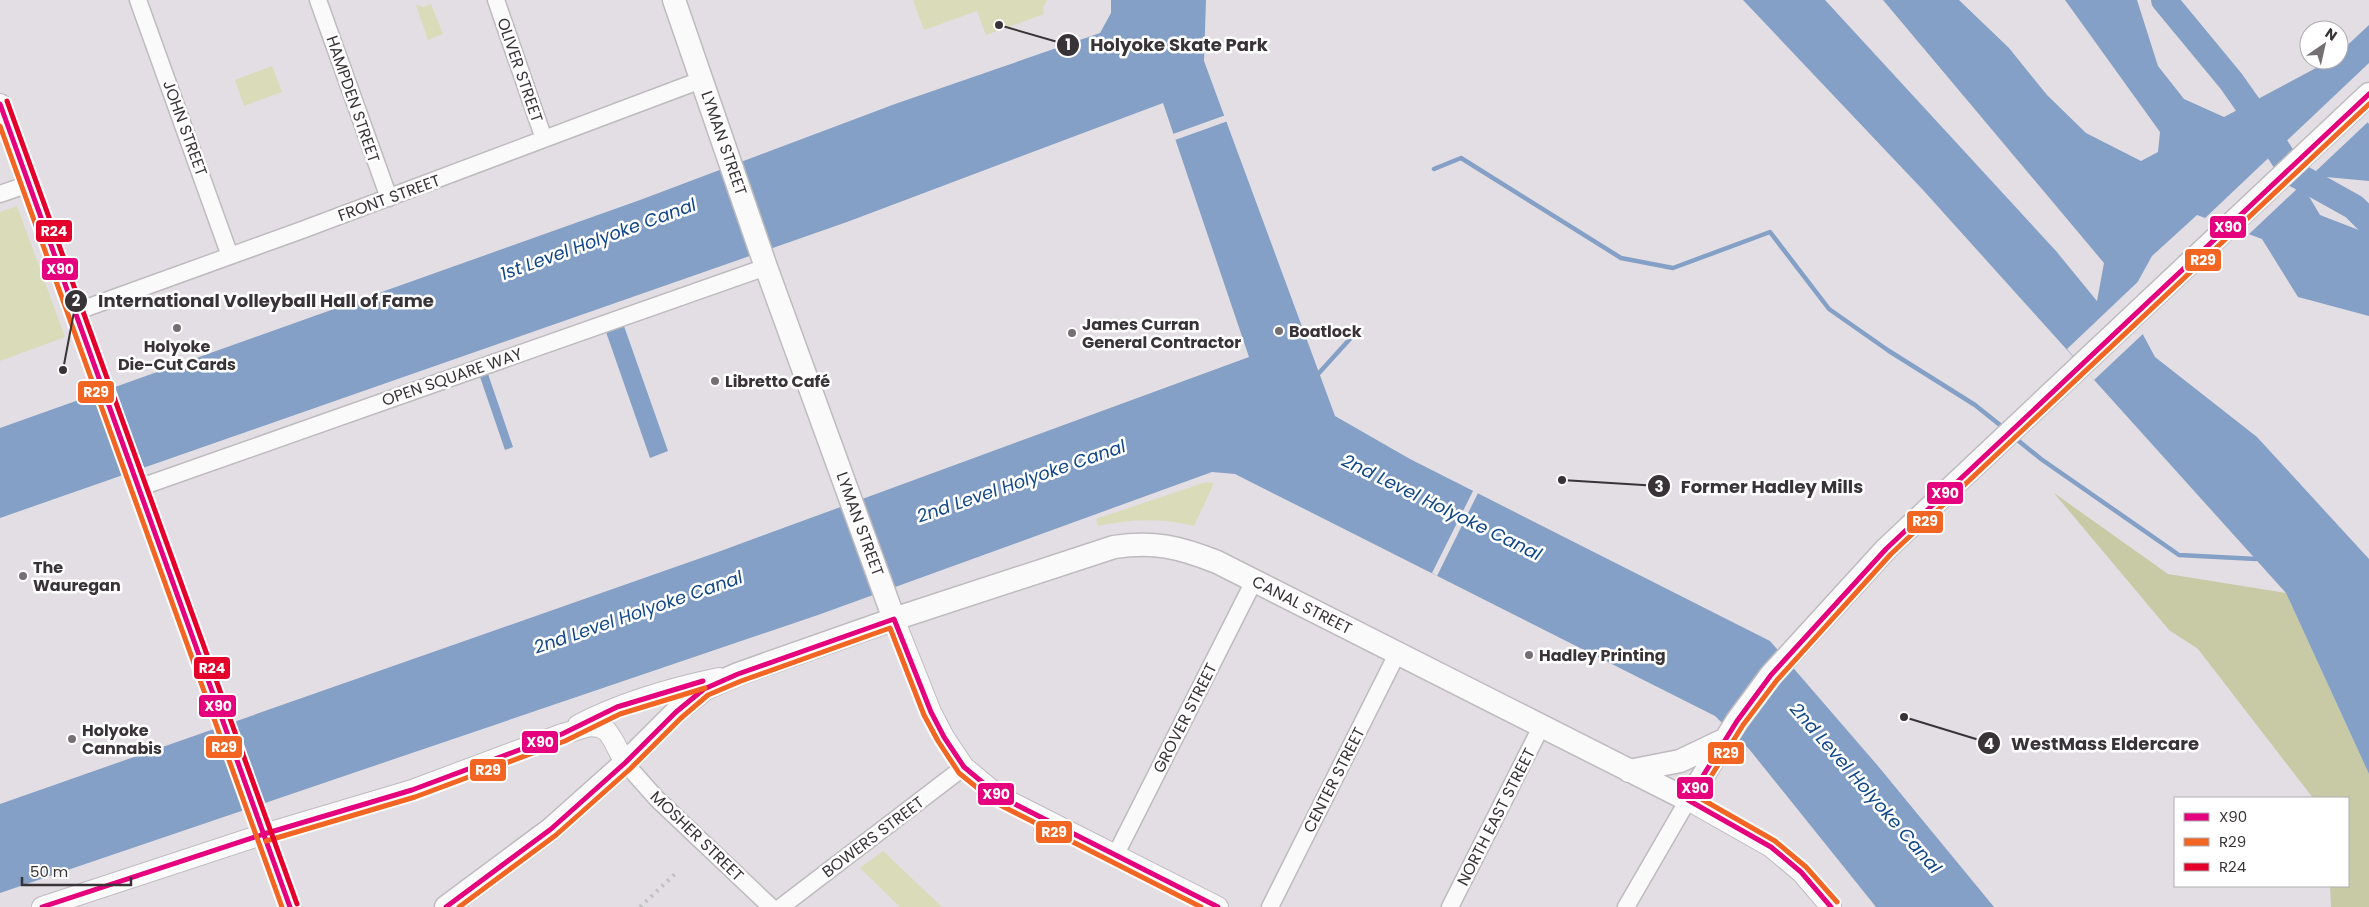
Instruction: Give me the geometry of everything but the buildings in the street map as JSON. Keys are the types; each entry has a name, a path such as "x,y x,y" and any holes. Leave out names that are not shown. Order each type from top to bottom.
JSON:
{"main road":[{"name":"LYMAN STREET","path":"674,0 731,161 764,262 894,619"},
{"path":"1688,800 1726,738 1771,675 1886,549 2369,94"},
{"name":"CANAL STREET","path":"446,907 551,830 625,763 695,695 738,674 894,619 1114,547 1138,543 1174,547 1192,552 1254,581 1688,800"},
{"path":"1629,771 1680,761 1726,738"}],"street":[{"name":"JOHN STREET","path":"138,0 230,256"},
{"name":"HAMPDEN STREET","path":"318,0 389,198"},
{"name":"OLIVER STREET","path":"496,0 544,139"},
{"name":"FRONT STREET","path":"75,312 389,198 701,80"},
{"path":"0,104 290,907"},
{"path":"0,194 29,184"},
{"name":"OPEN SQUARE WAY","path":"137,484 764,262"},
{"name":"GROVER STREET","path":"1115,856 1254,581"},
{"name":"LYMAN STREET","path":"894,619 944,738 964,767 999,796 1218,907"},
{"name":"CENTER STREET","path":"1270,907 1397,654"},
{"path":"562,734 617,707 688,685 738,674"},
{"path":"42,907 260,824 412,790 562,734 590,726 599,727 607,732 614,740 625,763"},
{"name":"NORTH EAST STREET","path":"1450,907 1542,728"},
{"name":"MOSHER STREET","path":"625,763 657,799 771,907"},
{"name":"BOWERS STREET","path":"781,907 964,767"},
{"path":"1626,907 1688,800 1771,847 1801,872 1831,907"}],"green space":[{"path":"913,0 1047,0 1043,8 1044,14 986,35 977,11 924,30"},
{"path":"431,4 443,34 428,40 416,5 424,7"},
{"path":"272,66 282,92 244,106 235,80"},
{"path":"17,206 65,337 0,361 0,212"},
{"path":"1206,482 1214,483 1194,526 1146,520 1098,526 1096,519"},
{"path":"2054,493 2168,574 2286,593 2369,774 2369,907 2331,907 2330,887 2349,887 2349,797 2312,797 2198,649 2169,630"},
{"path":"883,851 942,907 900,907 860,868"}],"water":[{"path":"1111,0 1206,0 1204,61 1335,416 1410,459 1770,641 1878,766 1994,907 1876,907 1749,749 1715,716 1235,474 1212,472 818,615 0,893 0,804 718,552 1249,357 1163,103 847,222 0,518 0,428 640,200 895,104 1100,33 1111,13"},
{"path":"1743,0 1825,0 2056,251 2097,301 2104,263 1883,0 1959,0 2009,48 2047,95 2086,133 2141,161 2158,152 2160,132 2065,0 2137,0 2158,66 2184,99 2224,117 2312,70 2349,70 2349,44 2369,25 2369,72 2345,94 2369,124 2369,181 2326,177 2307,193 2320,215 2369,234 2369,316 2298,297 2262,239 2197,215 2152,256 2126,303 2155,357 2257,437 2369,559 2369,774 2286,593 1923,190"},
{"path":"624,326 668,451 650,458 606,332"},
{"path":"488,374 513,447 505,450 480,377"}],"pier":[{"path":"2369,63 2369,75 2349,94 2369,121 2247,236 2203,220"},
{"path":"1226,115 1228,121 1175,140 1173,134"},
{"path":"2144,276 2129,303 2145,332 2094,380 2067,349"},
{"path":"1474,489 1479,491 1437,576 1432,573"}],"waterway":[{"path":"2164,0 2231,81 2293,173 2354,207 2369,222"},
{"path":"1434,169 1461,158 1621,258 1673,268 1770,232 1829,309 1889,351 1975,405 2005,429"},
{"path":"1319,373 1358,330"},
{"path":"2015,438 2041,459 2179,555 2256,559"}],"railway":[{"path":"640,907 676,873"}],"transit line":[{"name":"X90","path":"1831,907 1801,872 1771,847 1688,800 1737,721 1771,675 1886,549 2369,94"},
{"name":"R24","path":"7,101 297,904"},
{"name":"X90","path":"0,104 290,907"},
{"name":"R29","path":"1837,902 1806,867 1775,841 1698,797 1743,725 1777,680 1891,554 2369,104"},
{"name":"R29","path":"0,126 282,907"},
{"name":"X90","path":"446,907 551,829 625,763 676,712 704,689 738,674 894,619 931,712 944,737 964,767 999,796 1218,907"},
{"name":"R29","path":"459,907 556,835 630,769 681,718 708,695 741,681 890,628 924,715 959,773 996,803 1201,907"},
{"name":"X90","path":"42,907 264,834 412,790 562,734 617,707 703,681"},
{"name":"R29","path":"266,841 415,797 565,741 620,714 705,688"}],"place":[{"name":"Holyoke Skate Park","path":"999,25"},
{"name":"Holyoke Die-Cut Cards","path":"177,328"},
{"name":"Boatlock","path":"1279,331"},
{"name":"James Curran General Contractor","path":"1072,333"},
{"name":"International Volleyball Hall of Fame","path":"63,370"},
{"name":"Libretto Café","path":"715,381"},
{"name":"Former Hadley Mills","path":"1562,480"},
{"name":"The Wauregan","path":"23,576"},
{"name":"Hadley Printing","path":"1529,655"},
{"name":"WestMass Eldercare","path":"1904,717"},
{"name":"Holyoke Cannabis","path":"72,739"}],"water label":[{"name":"1st Level Holyoke Canal","path":"598,239"},
{"name":"2nd Level Holyoke Canal","path":"1021,481"},
{"name":"2nd Level Holyoke Canal","path":"1442,507"},
{"name":"2nd Level Holyoke Canal","path":"638,612"},
{"name":"2nd Level Holyoke Canal","path":"1866,788"}]}
